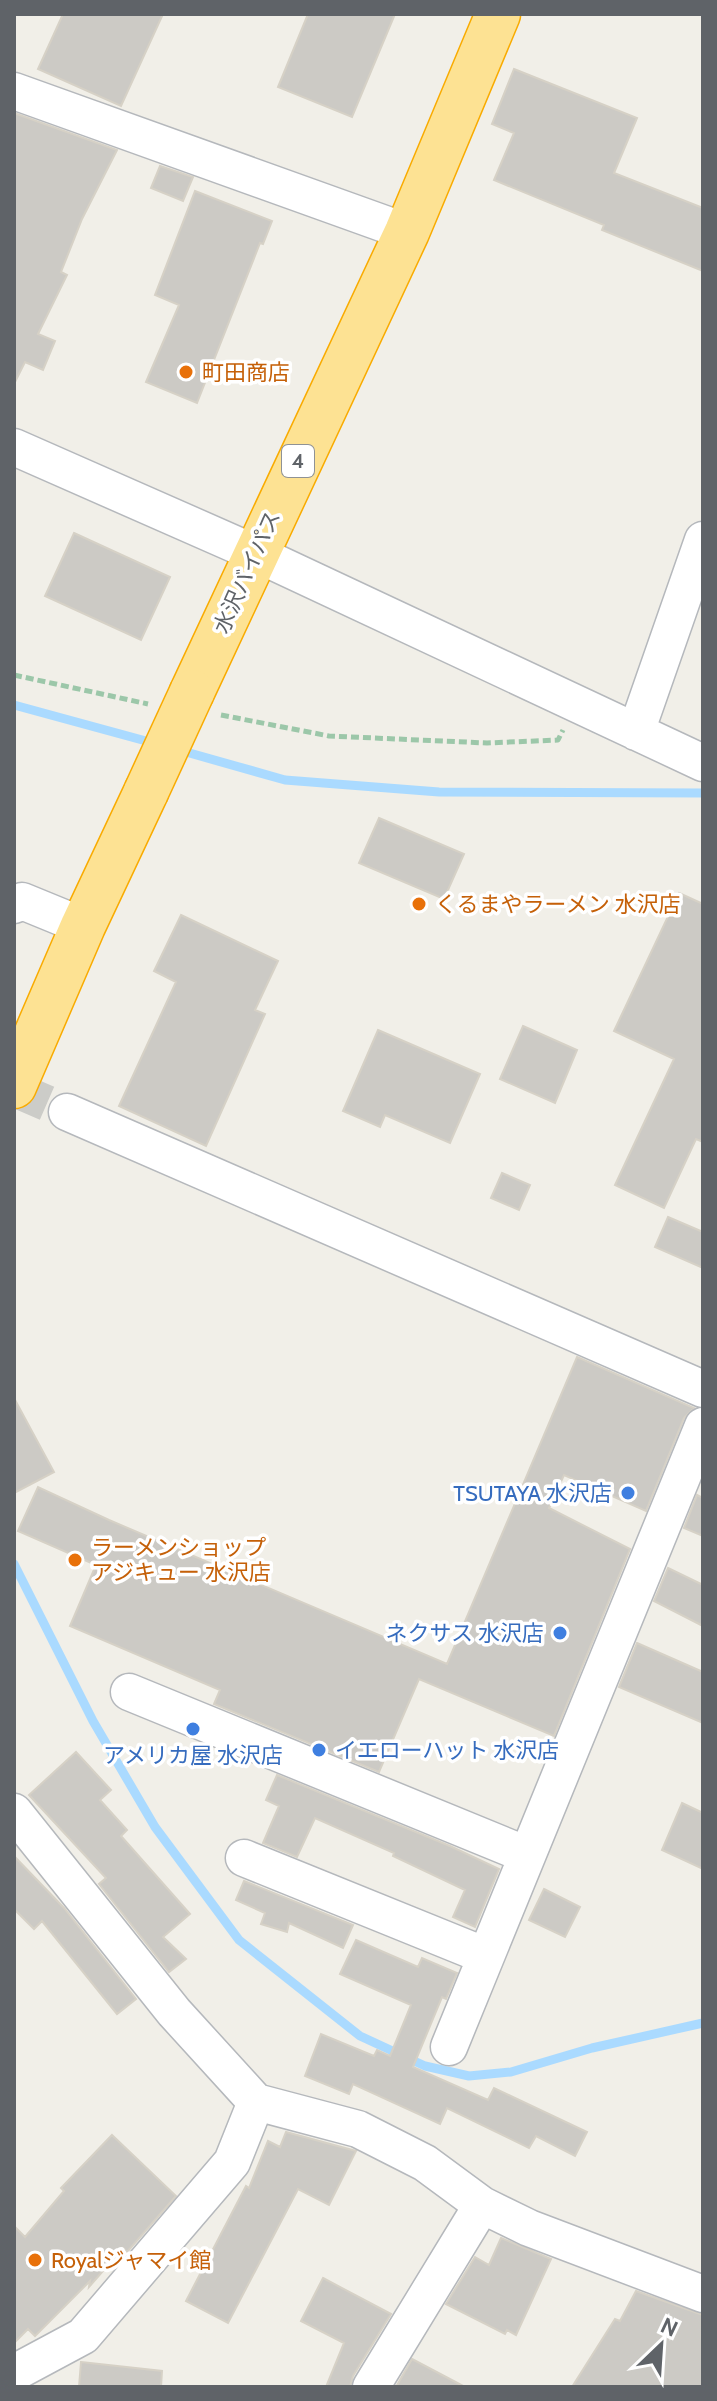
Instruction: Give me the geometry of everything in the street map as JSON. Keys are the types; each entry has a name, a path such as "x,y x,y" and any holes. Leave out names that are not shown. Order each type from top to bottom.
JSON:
{"highway":[{"name":"水沢バイパス","path":"14,1086 83,926 407,232 498,14"}],"street":[{"path":"14,91 407,232"},
{"path":"14,447 257,554 703,763"},
{"path":"636,732 703,540"},
{"path":"14,905 22,901 83,926"},
{"path":"67,1112 703,1389"},
{"path":"449,2047 703,1426"},
{"path":"129,1692 527,1855"},
{"path":"14,1812 174,2012 256,2102 358,2129 425,2163 482,2205 529,2228 703,2294"},
{"path":"244,1858 486,1956"},
{"path":"14,2373 83,2336 232,2162 256,2102"},
{"path":"371,2387 482,2205"}],"path":[{"path":"14,675 187,704 329,736 487,743 558,740 574,703"}],"building":[{"path":"63,14 163,14 121,106 38,69"},
{"path":"308,14 395,14 352,117 278,87"},
{"path":"514,69 637,118 614,173 703,208 703,271 602,230 604,225 494,180 514,133 492,124"},
{"path":"14,113 117,150 82,219 61,272 67,275 38,334 55,341 43,370 25,362 14,384"},
{"path":"160,166 193,177 183,201 151,188"},
{"path":"195,191 272,221 263,244 260,243 197,403 146,382 179,305 155,295"},
{"path":"74,533 170,577 141,640 45,596"},
{"path":"379,818 464,854 444,899 359,863"},
{"path":"679,893 703,904 703,1142 696,1139 664,1208 615,1185 674,1059 614,1031"},
{"path":"181,915 278,961 255,1010 265,1014 206,1146 119,1106 176,982 154,971"},
{"path":"523,1026 577,1050 555,1103 500,1079"},
{"path":"378,1030 480,1074 450,1143 385,1115 380,1127 343,1111"},
{"path":"502,1173 530,1185 519,1210 491,1198"},
{"path":"668,1217 703,1232 703,1268 655,1247"},
{"path":"577,1357 694,1408 684,1418 646,1511 564,1475 549,1508 630,1549 554,1736 419,1679 379,1772 214,1704 220,1690 70,1626 96,1565 18,1531 38,1487 447,1664"},
{"path":"14,1398 54,1472 14,1493"},
{"path":"697,1495 703,1498 703,1536 684,1528"},
{"path":"668,1568 703,1585 703,1626 654,1601"},
{"path":"637,1643 703,1672 703,1723 619,1687"},
{"path":"76,1752 111,1790 100,1800 127,1830 121,1836 190,1914 163,1937 186,1959 169,1972 99,1884 106,1878 29,1795"},
{"path":"277,1775 499,1869 475,1927 453,1917 465,1890 393,1856 394,1853 315,1818 297,1857 263,1843 279,1806 266,1800"},
{"path":"682,1803 703,1813 703,1869 662,1850"},
{"path":"14,1856 64,1908 136,1999 117,2014 42,1921 34,1929 14,1909"},
{"path":"244,1881 353,1925 343,1948 289,1923 287,1932 261,1924 265,1913 236,1900"},
{"path":"544,1889 580,1907 565,1937 529,1920"},
{"path":"356,1940 418,1967 422,1958 457,1973 446,1999 442,1997 413,2067 488,2100 494,2088 587,2132 575,2156 536,2136 529,2148 447,2108 440,2124 353,2084 349,2094 305,2076 321,2034 374,2056 377,2050 390,2056 411,2005 340,1974"},
{"path":"286,2132 356,2151 329,2205 298,2189 228,2323 186,2301 246,2186 249,2188 268,2141 280,2147"},
{"path":"112,2135 176,2196 127,2252 123,2248 89,2287 90,2281 35,2336 28,2329 14,2343 14,2226 25,2237 64,2191 61,2188"},
{"path":"501,2238 551,2259 516,2335 507,2330 505,2334 446,2304 475,2257 489,2265"},
{"path":"323,2278 391,2314 353,2376 350,2387 326,2387 344,2343 301,2321"},
{"path":"636,2291 703,2315 703,2387 572,2387 615,2319 620,2321"},
{"path":"412,2359 465,2387 396,2387"},
{"path":"81,2362 162,2371 161,2387 79,2387"}],"waterway":[{"path":"14,705 157,744"},
{"path":"179,750 285,780 439,792 703,793"},
{"path":"14,1564 93,1721 155,1827 239,1940 360,2036 425,2066 469,2076 511,2072 592,2048 703,2023"}],"tunnel":[{"path":"14,1089 67,1112"}],"place":[{"name":"町田商店","path":"186,372"},
{"name":"くるまやラーメン 水沢店","path":"419,904"},
{"name":"TSUTAYA 水沢店","path":"628,1493"},
{"name":"ラーメンショップ アジキュー 水沢店","path":"75,1560"},
{"name":"ネクサス 水沢店","path":"560,1633"},
{"name":"アメリカ屋 水沢店","path":"193,1729"},
{"name":"イエローハット 水沢店","path":"319,1750"},
{"name":"Royalジャマイ館","path":"35,2260"}]}
